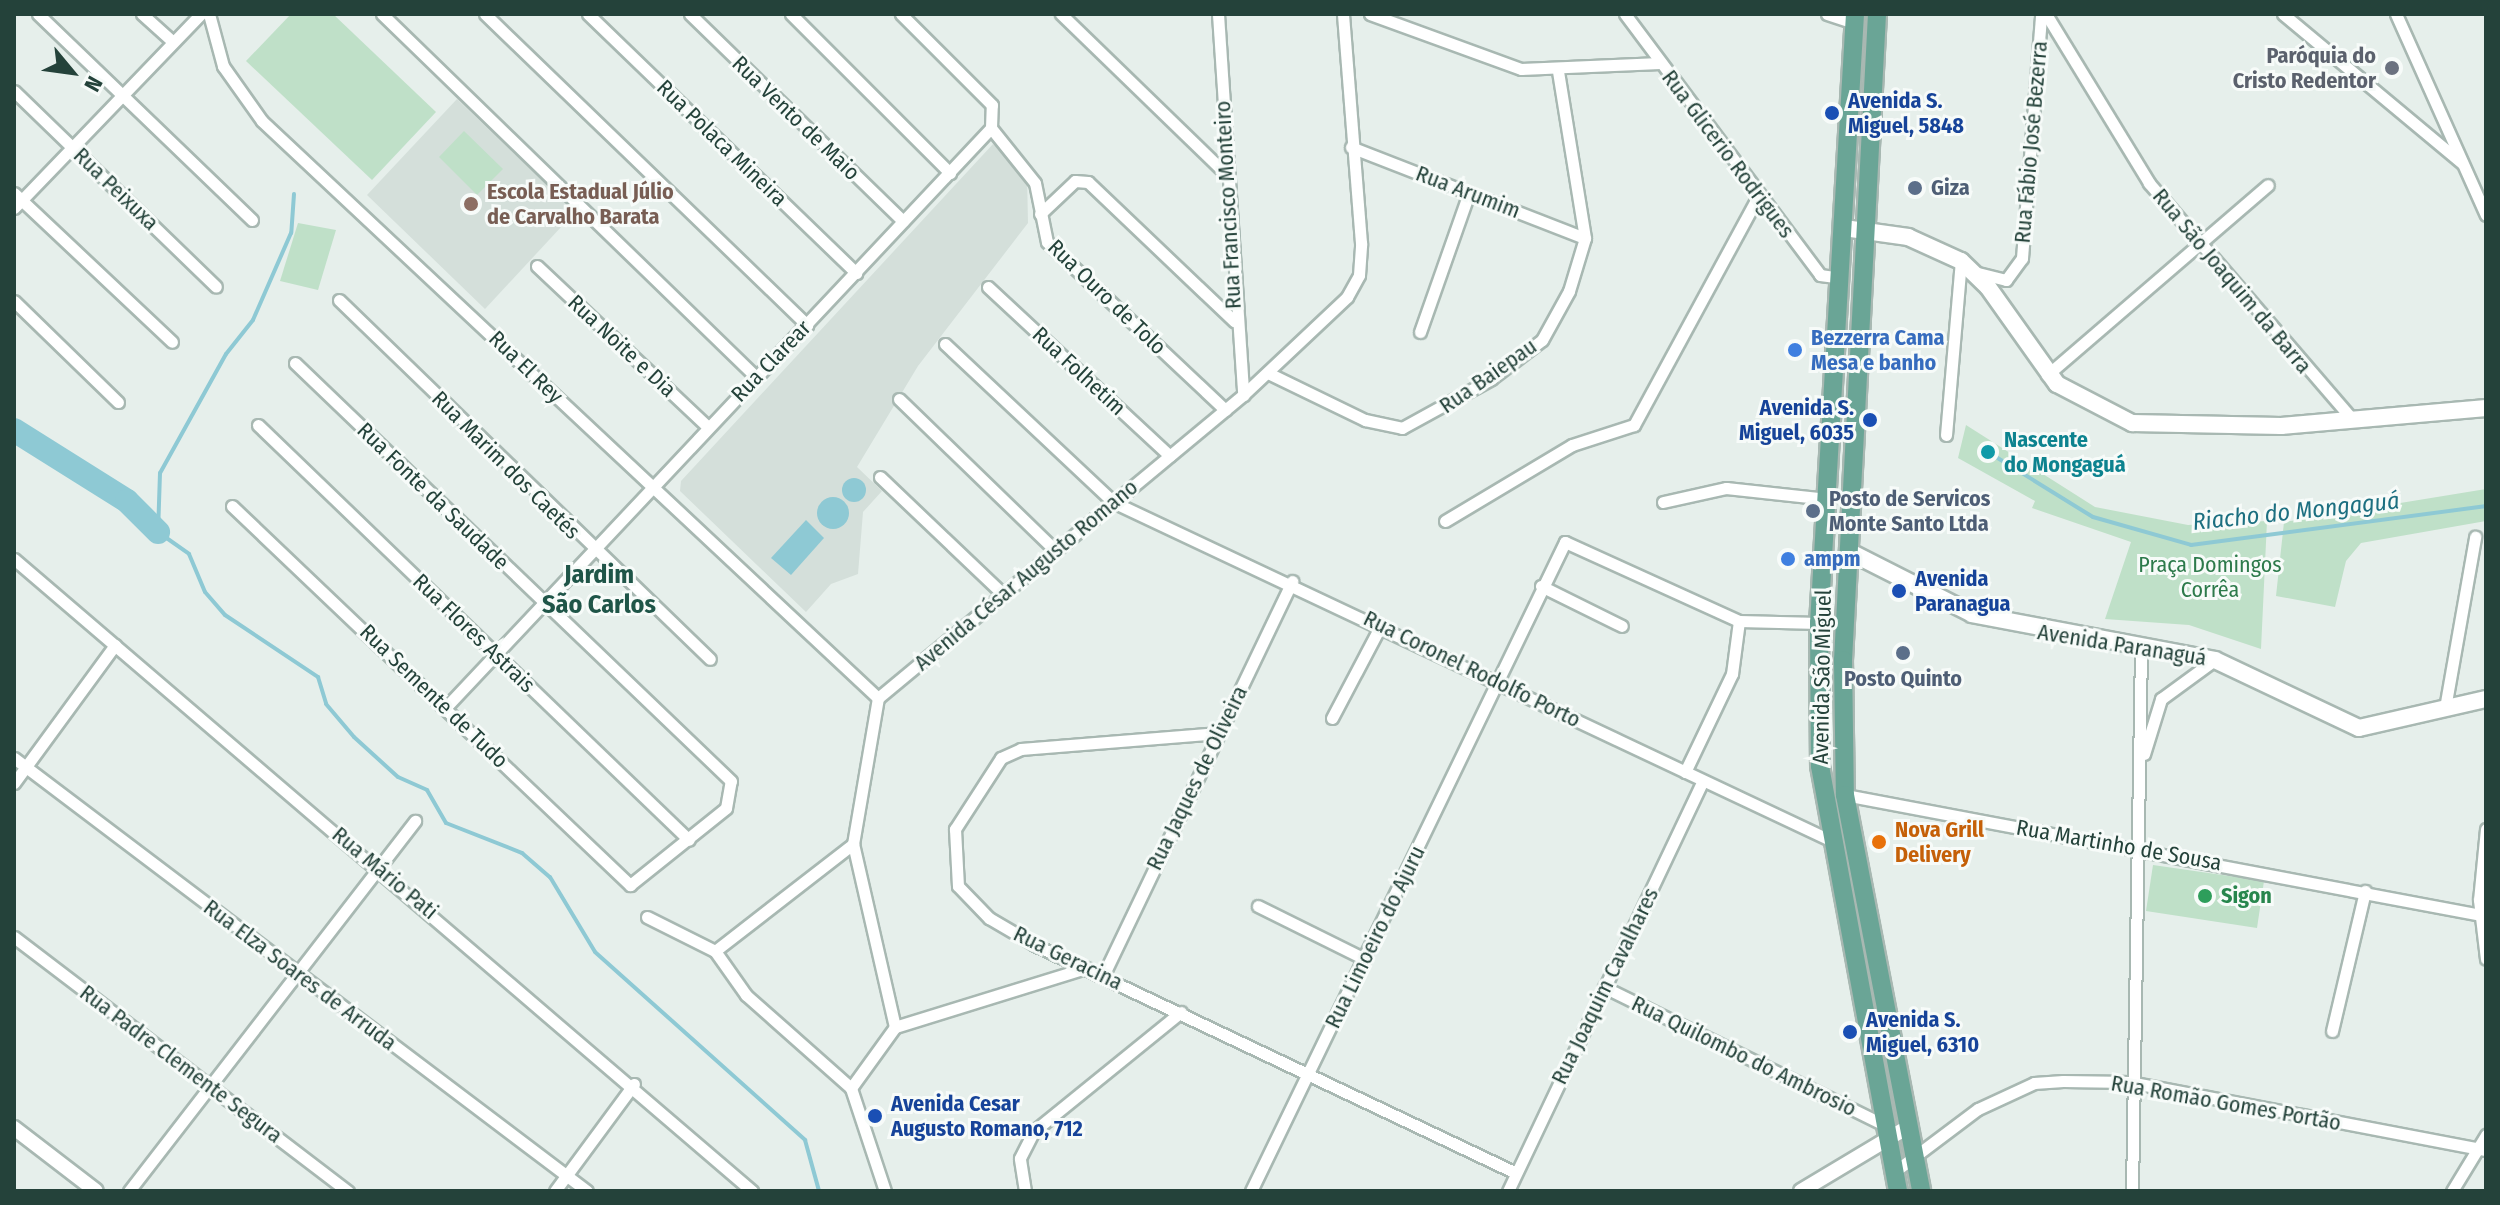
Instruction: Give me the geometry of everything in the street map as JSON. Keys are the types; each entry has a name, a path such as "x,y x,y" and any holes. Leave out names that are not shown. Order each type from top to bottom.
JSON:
{"main road":[{"name":"Avenida São Miguel","path":"1877,14 1850,552 1845,795 1921,1191"},
{"name":"Avenida São Miguel","path":"1854,18 1819,623 1820,766 1830,840 1898,1191"},
{"path":"1844,228 1866,229 1961,261 1975,272 2047,375 2076,400 2132,423 2213,429 2486,408"},
{"path":"1827,506 1850,552"},
{"name":"Avenida Paranaguá","path":"1850,552 1972,614 2215,660 2359,728 2486,699"}],"street":[{"path":"38,14 252,220"},
{"path":"142,14 172,41"},
{"path":"172,342 17,201 201,14"},
{"name":"Rua El Rey","path":"209,14 223,66 262,121 649,488 878,698"},
{"path":"382,14 756,377"},
{"path":"485,14 807,325"},
{"name":"Rua Polaca Mineira","path":"588,14 856,273"},
{"name":"Rua Vento de Maio","path":"690,14 903,221"},
{"path":"791,14 950,173"},
{"path":"901,14 992,105 991,128"},
{"path":"1061,14 1227,175"},
{"name":"Rua Francisco Monteiro","path":"1218,14 1234,321 1243,395"},
{"name":"Avenida César Augusto Romano","path":"878,698 1243,395 1331,316 1359,275 1343,14"},
{"path":"1370,14 1487,59 1558,72 1660,63"},
{"name":"Rua Glicerio Rodrigues","path":"1625,14 1820,275 1841,278"},
{"path":"1827,14 1854,18"},
{"name":"Rua São Joaquim da Barra","path":"2044,14 2113,130 2197,245 2351,418"},
{"name":"Rua Fábio José Bezerra","path":"1975,272 2006,280 2022,258 2044,14"},
{"path":"2283,14 2462,163"},
{"path":"2396,14 2486,215"},
{"name":"Rua Baiepau","path":"1268,373 1384,428 1417,423 1542,340 1569,291 1585,238 1558,72"},
{"name":"Rua Peixuxa","path":"14,91 216,287"},
{"name":"Rua Clarear","path":"447,706 707,426 807,325 991,128"},
{"name":"Rua Ouro de Tolo","path":"991,128 1035,183 1047,242 1225,410"},
{"name":"Rua Arumim","path":"1351,147 1585,238"},
{"path":"1040,214 1075,181 1088,182 1234,321"},
{"path":"2047,375 2268,185"},
{"path":"1420,332 1469,193"},
{"path":"1445,521 1572,445 1634,425 1759,195"},
{"path":"1946,435 1961,261"},
{"name":"Rua Noite e Dia","path":"537,266 707,426"},
{"name":"Rua Folhetim","path":"988,287 1170,456"},
{"name":"Rua Marim dos Caetés","path":"339,300 591,550 710,659"},
{"path":"14,301 118,402"},
{"name":"Rua Coronel Rodolfo Porto","path":"945,344 1113,502 1292,581 1830,840"},
{"name":"Rua Fonte da Saudade","path":"295,363 731,781 731,800 689,840"},
{"path":"899,399 1055,550"},
{"name":"Rua Flores Astrais","path":"258,425 689,840"},
{"path":"880,477 1003,594"},
{"path":"1663,502 1726,488 1827,506"},
{"name":"Rua Semente de Tudo","path":"232,506 635,886 689,840"},
{"path":"2445,708 2475,537"},
{"name":"Rua Limoeiro do Ajuru","path":"1251,1191 1365,959 1541,586 1565,542 1739,621"},
{"name":"Rua Mário Pati","path":"14,559 634,1084 752,1191"},
{"name":"Rua Jaques de Oliveira","path":"1103,976 1292,581"},
{"path":"1541,586 1622,626"},
{"path":"1685,772 1732,674 1739,621 1819,623"},
{"path":"1332,718 1381,625"},
{"path":"14,783 115,645"},
{"path":"2132,1191 2129,1082 2141,646"},
{"path":"2138,774 2161,699 2215,660"},
{"path":"878,698 853,844 895,1027"},
{"name":"Rua Geracina","path":"1219,733 1021,749 989,767 968,800 951,857 958,886 989,918 1086,968 1516,1173"},
{"name":"Rua Elza Soares de Arruda","path":"14,758 587,1191"},
{"name":"Rua Joaquim Cavalhares","path":"1508,1191 1703,781"},
{"name":"Rua Martinho de Sousa","path":"1845,795 2365,891 2483,916"},
{"path":"129,1191 415,821"},
{"path":"2486,829 2483,916 2486,959"},
{"path":"715,951 853,844"},
{"path":"2332,1031 2365,891"},
{"path":"1258,906 1365,959"},
{"path":"647,917 715,951 746,995 851,1088 885,1191"},
{"name":"Rua Padre Clemente Segura","path":"14,937 348,1191"},
{"path":"851,1088 895,1027 1086,968"},
{"name":"Rua Quilombo do Ambrosio","path":"1604,987 1886,1131"},
{"path":"1025,1191 1020,1158 1034,1131 1181,1012"},
{"name":"Rua Romão Gomes Portão","path":"1894,1172 1978,1109 2034,1083 2129,1082 2484,1149"},
{"path":"555,1191 634,1084"},
{"path":"1801,1191 1886,1131 1908,1127"},
{"path":"14,1128 96,1191"},
{"path":"2452,1191 2484,1149 2486,1135"}],"shaded area":[{"name":"Escola Estadual Júlio de Carvalho Barata","path":"457,99 575,212 485,309 367,195"},
{"path":"993,144 1027,175 1028,223 918,366 857,467 882,491 863,512 858,574 831,584 806,612 680,491 681,481"}],"green space":[{"path":"291,14 333,14 436,112 372,180 246,61"},
{"path":"464,131 503,169 477,195 439,157"},
{"path":"298,223 336,230 318,290 280,281"},
{"name":"Praça Domingos Corrêa","path":"1966,425 2095,507 2188,525 2267,521 2261,649 2189,625 2105,619 2131,542 2032,508 2035,501 1958,458"},
{"path":"2486,489 2486,521 2361,543 2346,561 2335,607 2276,596 2284,522"},
{"name":"Sigon","path":"2153,865 2264,881 2257,928 2146,911"}],"water":[{"path":"854,478 863,481 866,490 863,499 854,502 845,499 842,490 845,481"},
{"path":"833,497 844,502 849,513 844,524 833,529 822,524 817,513 822,502"},
{"path":"806,520 824,538 791,575 771,558"}],"waterway":[{"path":"294,194 291,233 253,320 226,354 160,473 158,532 189,554 205,592 225,615 318,677 326,704 354,737 398,777 427,790 446,823 522,853 550,877 595,952 805,1140 819,1191"},
{"path":"14,430 127,501 158,532"},
{"name":"Riacho do Mongaguá","path":"1988,452 2093,517 2191,545 2486,506"}],"place":[{"name":"Paróquia do Cristo Redentor","path":"2392,68"},
{"name":"Avenida S. Miguel, 5848","path":"1832,113"},
{"name":"Giza","path":"1915,188"},
{"name":"Escola Estadual Júlio de Carvalho Barata","path":"471,204"},
{"name":"Bezzerra Cama Mesa e banho","path":"1795,350"},
{"name":"Avenida S. Miguel, 6035","path":"1870,420"},
{"name":"Nascente do Mongaguá","path":"1988,452"},
{"name":"Posto de Servicos Monte Santo Ltda","path":"1813,511"},
{"name":"ampm","path":"1788,559"},
{"name":"Avenida Paranagua","path":"1899,591"},
{"name":"Posto Quinto","path":"1903,653"},
{"name":"Nova Grill Delivery","path":"1879,842"},
{"name":"Sigon","path":"2205,896"},
{"name":"Avenida S. Miguel, 6310","path":"1850,1032"},
{"name":"Avenida Cesar Augusto Romano, 712","path":"875,1116"}],"district":[{"name":"Jardim São Carlos","path":"599,590"}]}
